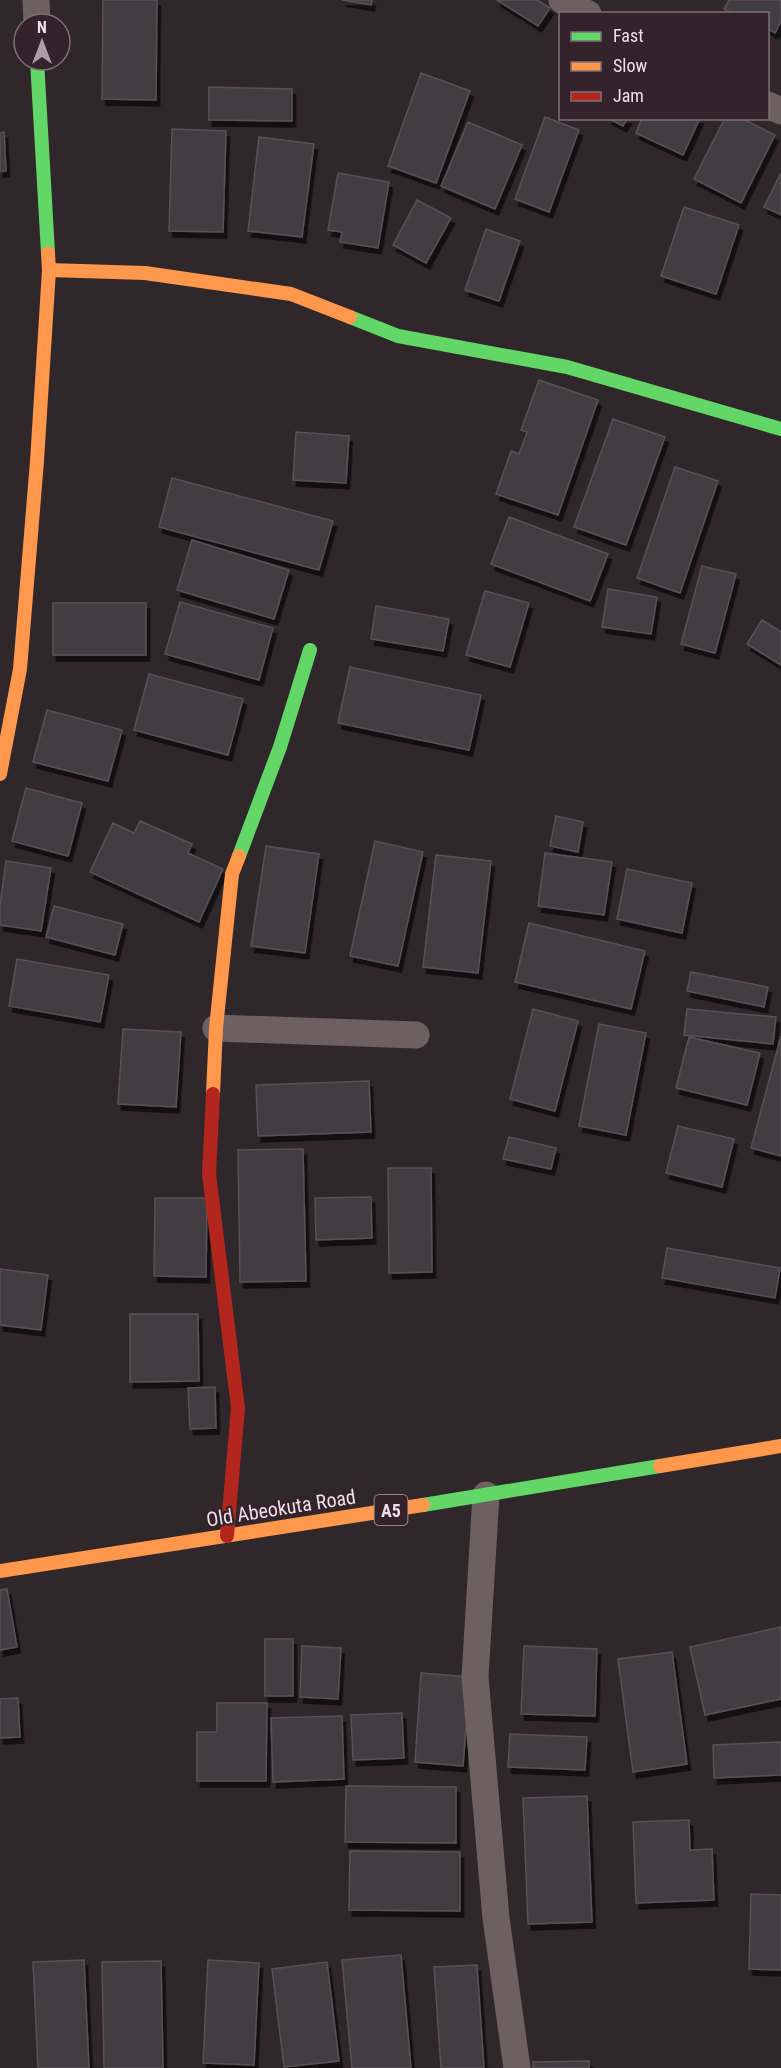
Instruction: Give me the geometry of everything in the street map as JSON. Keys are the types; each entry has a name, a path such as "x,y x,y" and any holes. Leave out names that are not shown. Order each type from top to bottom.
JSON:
{"main road":[{"path":"0,774 20,669 37,461 49,270 38,72"},
{"path":"49,270 145,273 291,294 399,336 567,367 781,429"},
{"path":"227,1536 238,1408 209,1174 216,1028 232,874 280,747 310,650"},
{"name":"Old Abeokuta Road","path":"0,1571 781,1446"}],"street":[{"path":"562,0 584,12"},
{"path":"216,1028 416,1035"},
{"path":"486,1495 475,1677 496,1918 517,2068"}],"building":[{"path":"103,0 157,0 156,100 102,99"},
{"path":"342,0 372,0 371,5"},
{"path":"497,0 537,0 550,8 538,26"},
{"path":"729,0 781,0 781,21 775,33 769,30 769,12 730,12 724,9"},
{"path":"421,73 470,91 436,183 388,166"},
{"path":"209,87 292,89 292,121 209,120"},
{"path":"545,117 579,130 549,212 515,199"},
{"path":"612,120 627,120 623,126"},
{"path":"641,120 699,120 683,155 636,133"},
{"path":"724,120 745,120 775,135 741,203 694,179"},
{"path":"468,122 522,145 495,209 441,186"},
{"path":"172,129 226,131 223,232 169,231"},
{"path":"4,132 6,171 0,171 0,133"},
{"path":"259,137 314,144 302,237 248,231"},
{"path":"338,173 389,182 378,248 340,242 342,232 328,230"},
{"path":"781,173 781,215 764,207"},
{"path":"417,200 451,218 426,263 393,245"},
{"path":"684,207 739,225 716,294 661,276"},
{"path":"486,229 520,241 499,301 465,290"},
{"path":"539,380 598,400 558,515 496,494 511,451 519,454 527,432 521,430"},
{"path":"613,419 665,437 626,545 574,527"},
{"path":"296,432 349,436 346,483 293,480"},
{"path":"675,467 718,481 680,593 637,578"},
{"path":"172,478 333,521 319,570 159,527"},
{"path":"509,517 608,554 590,601 491,564"},
{"path":"192,540 289,570 274,619 177,590"},
{"path":"702,566 736,574 715,653 681,644"},
{"path":"608,589 657,597 651,634 602,627"},
{"path":"485,591 529,603 510,667 466,655"},
{"path":"180,602 273,628 259,680 165,654"},
{"path":"53,603 146,603 146,655 53,655"},
{"path":"376,606 449,619 443,651 371,639"},
{"path":"762,620 781,632 781,665 747,644"},
{"path":"350,667 481,695 469,750 338,723"},
{"path":"149,674 243,699 228,755 134,730"},
{"path":"47,710 122,730 108,781 33,762"},
{"path":"26,788 82,803 68,856 12,841"},
{"path":"556,816 583,822 578,852 550,846"},
{"path":"140,821 192,844 188,853 223,869 199,922 90,872 113,823 134,833"},
{"path":"375,841 423,852 398,966 350,956"},
{"path":"266,846 319,854 305,953 251,946"},
{"path":"545,853 612,862 604,915 538,906"},
{"path":"436,855 491,861 478,973 423,967"},
{"path":"6,861 51,868 41,931 0,925 0,905"},
{"path":"627,869 692,883 682,933 617,919"},
{"path":"54,906 123,924 115,955 46,937"},
{"path":"529,923 645,951 631,1009 515,982"},
{"path":"17,959 109,975 100,1022 9,1006"},
{"path":"691,972 768,987 764,1007 687,991"},
{"path":"533,1009 578,1021 555,1111 510,1099"},
{"path":"687,1009 776,1017 773,1044 684,1035"},
{"path":"599,1024 646,1033 626,1135 579,1126"},
{"path":"123,1029 181,1032 176,1107 118,1104"},
{"path":"781,1036 781,1156 751,1148"},
{"path":"689,1037 760,1053 747,1105 676,1088"},
{"path":"369,1081 371,1132 258,1136 256,1085"},
{"path":"678,1126 734,1139 722,1187 666,1173"},
{"path":"509,1137 556,1148 551,1169 503,1159"},
{"path":"303,1149 306,1281 240,1282 238,1150"},
{"path":"388,1168 431,1168 432,1272 389,1273"},
{"path":"371,1197 372,1238 316,1240 315,1198"},
{"path":"155,1198 207,1198 206,1277 154,1276"},
{"path":"667,1248 780,1268 775,1298 662,1278"},
{"path":"0,1269 48,1275 41,1330 0,1325"},
{"path":"130,1314 198,1314 199,1381 130,1382"},
{"path":"215,1387 216,1428 190,1429 188,1388"},
{"path":"7,1589 17,1647 0,1650 0,1590"},
{"path":"781,1627 781,1699 705,1715 690,1647"},
{"path":"265,1639 293,1639 293,1696 265,1696"},
{"path":"302,1646 341,1648 338,1699 300,1697"},
{"path":"524,1646 597,1649 595,1716 521,1714"},
{"path":"672,1652 687,1764 633,1772 618,1659"},
{"path":"421,1673 470,1677 463,1766 415,1762"},
{"path":"18,1698 20,1737 0,1738 0,1699"},
{"path":"217,1703 267,1703 266,1781 197,1781 197,1732 217,1732"},
{"path":"402,1713 404,1758 353,1760 351,1715"},
{"path":"342,1716 344,1779 273,1782 271,1718"},
{"path":"510,1734 587,1737 585,1770 508,1767"},
{"path":"781,1742 781,1775 714,1778 713,1745"},
{"path":"346,1786 456,1787 456,1843 345,1842"},
{"path":"587,1796 592,1922 528,1924 523,1798"},
{"path":"689,1820 690,1850 712,1849 714,1900 636,1903 633,1822"},
{"path":"350,1851 460,1852 460,1911 349,1910"},
{"path":"751,1894 781,1895 781,1970 749,1969"},
{"path":"401,1955 411,2068 352,2068 342,1960"},
{"path":"84,1960 89,2068 38,2068 33,1962"},
{"path":"208,1960 259,1963 254,2065 203,2063"},
{"path":"161,1961 163,2068 104,2068 102,1962"},
{"path":"327,1962 339,2061 284,2067 272,1969"},
{"path":"477,1965 484,2068 441,2068 434,1967"},
{"path":"589,2061 589,2068 533,2068 533,2062"}],"traffic: fast":[{"path":"38,72 48,253"},
{"path":"350,317 398,336 567,367 781,429"},
{"path":"239,856 280,747 310,650"},
{"path":"423,1505 660,1466"}],"traffic: slow":[{"path":"0,774 20,669 37,461 49,270 48,253"},
{"path":"49,270 145,273 291,294 350,317"},
{"path":"213,1094 216,1028 232,874 239,856"},
{"path":"660,1466 781,1446"},
{"path":"0,1571 423,1505"}],"traffic: jam":[{"path":"213,1094 209,1174 238,1408 227,1536"}]}
